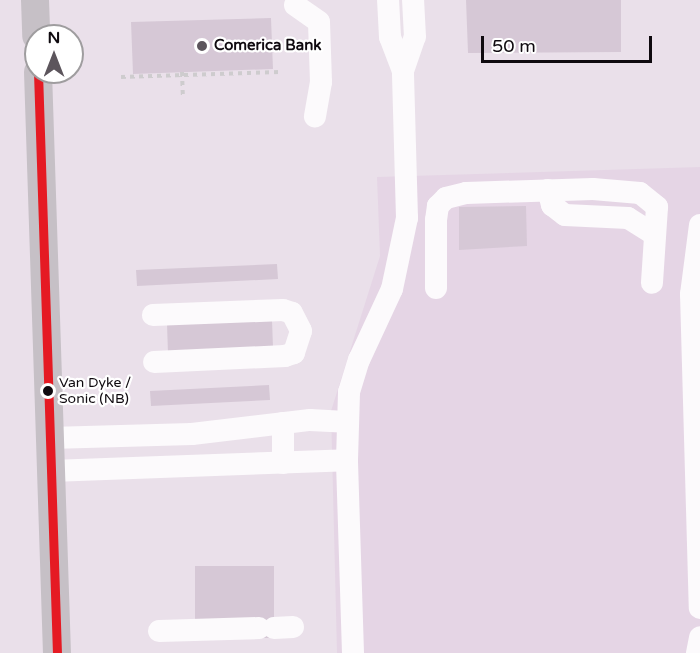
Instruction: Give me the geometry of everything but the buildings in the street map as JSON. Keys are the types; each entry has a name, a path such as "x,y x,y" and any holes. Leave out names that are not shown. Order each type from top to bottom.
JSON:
{"main road":[{"path":"35,0 36,24"},
{"path":"38,84 57,653"}],"lane":[{"path":"388,0 390,37 403,71"},
{"path":"353,653 346,422 353,376 392,289 405,238 403,71 415,37 413,0"},
{"path":"295,5 319,22 321,82 315,116"},
{"path":"436,288 436,220 441,202 459,194 548,190 612,189 647,196 659,216 655,235 652,283"},
{"path":"700,225 690,294 699,516 700,608"},
{"path":"153,315 283,310 292,313 301,331 294,352 285,356 154,362"},
{"path":"50,438 192,434 283,423 346,422"},
{"path":"283,423 283,463"},
{"path":"51,471 347,460"},
{"path":"159,631 275,628"},
{"path":"697,653 700,638"}],"path":[{"path":"121,77 280,72"},
{"path":"182,74 183,96"}],"shaded area":[{"path":"700,167 700,653 337,653 331,411 380,256 377,177"}],"transit line":[{"path":"38,84 57,653"}],"place":[{"name":"Comerica Bank","path":"202,46"},
{"name":"Van Dyke / Sonic (NB)","path":"48,391"}]}
